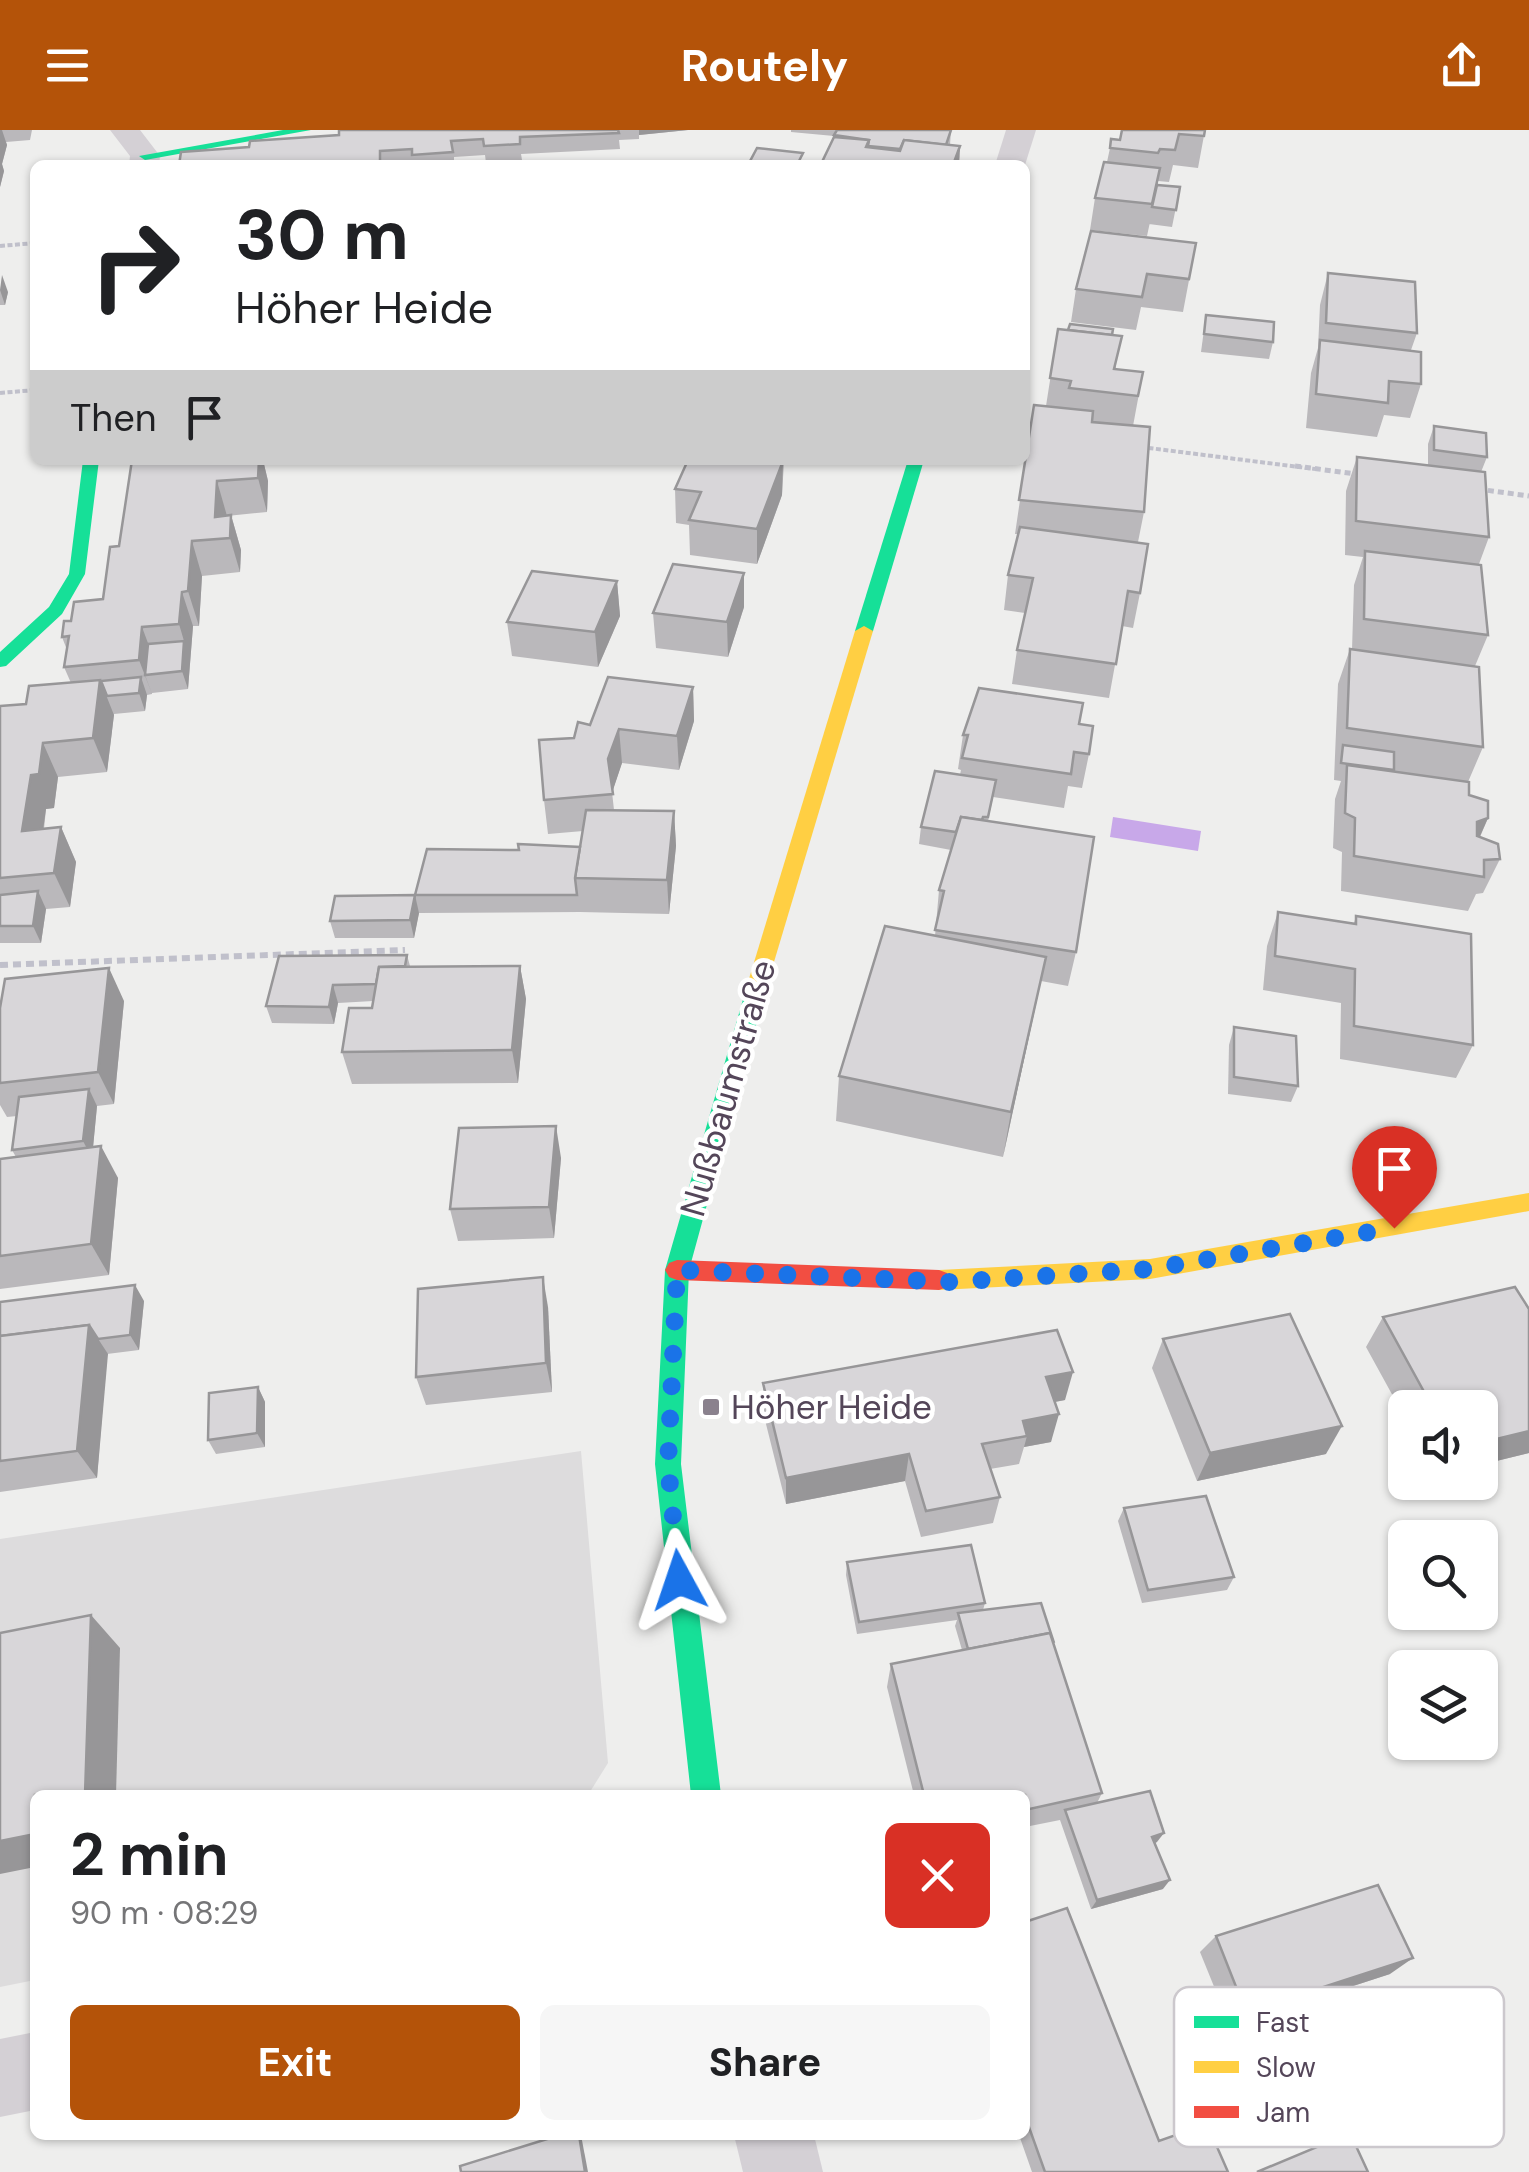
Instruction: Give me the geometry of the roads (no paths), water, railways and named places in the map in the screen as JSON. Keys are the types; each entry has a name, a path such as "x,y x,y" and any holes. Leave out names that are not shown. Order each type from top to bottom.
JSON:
{"street":[{"path":"124,130 144,160"},
{"path":"150,160 305,130"},
{"path":"1012,160 1021,130"},
{"path":"0,662 56,610 77,574 90,465"},
{"name":"Nußbaumstraße","path":"705,1790 682,1619 668,1464 677,1270 763,963 914,465"},
{"path":"677,1270 952,1282 1150,1269 1529,1202"},
{"path":"0,2078 30,2072"},
{"path":"775,2140 783,2172"}],"place":[{"name":"Höher Heide","path":"711,1407"}]}
